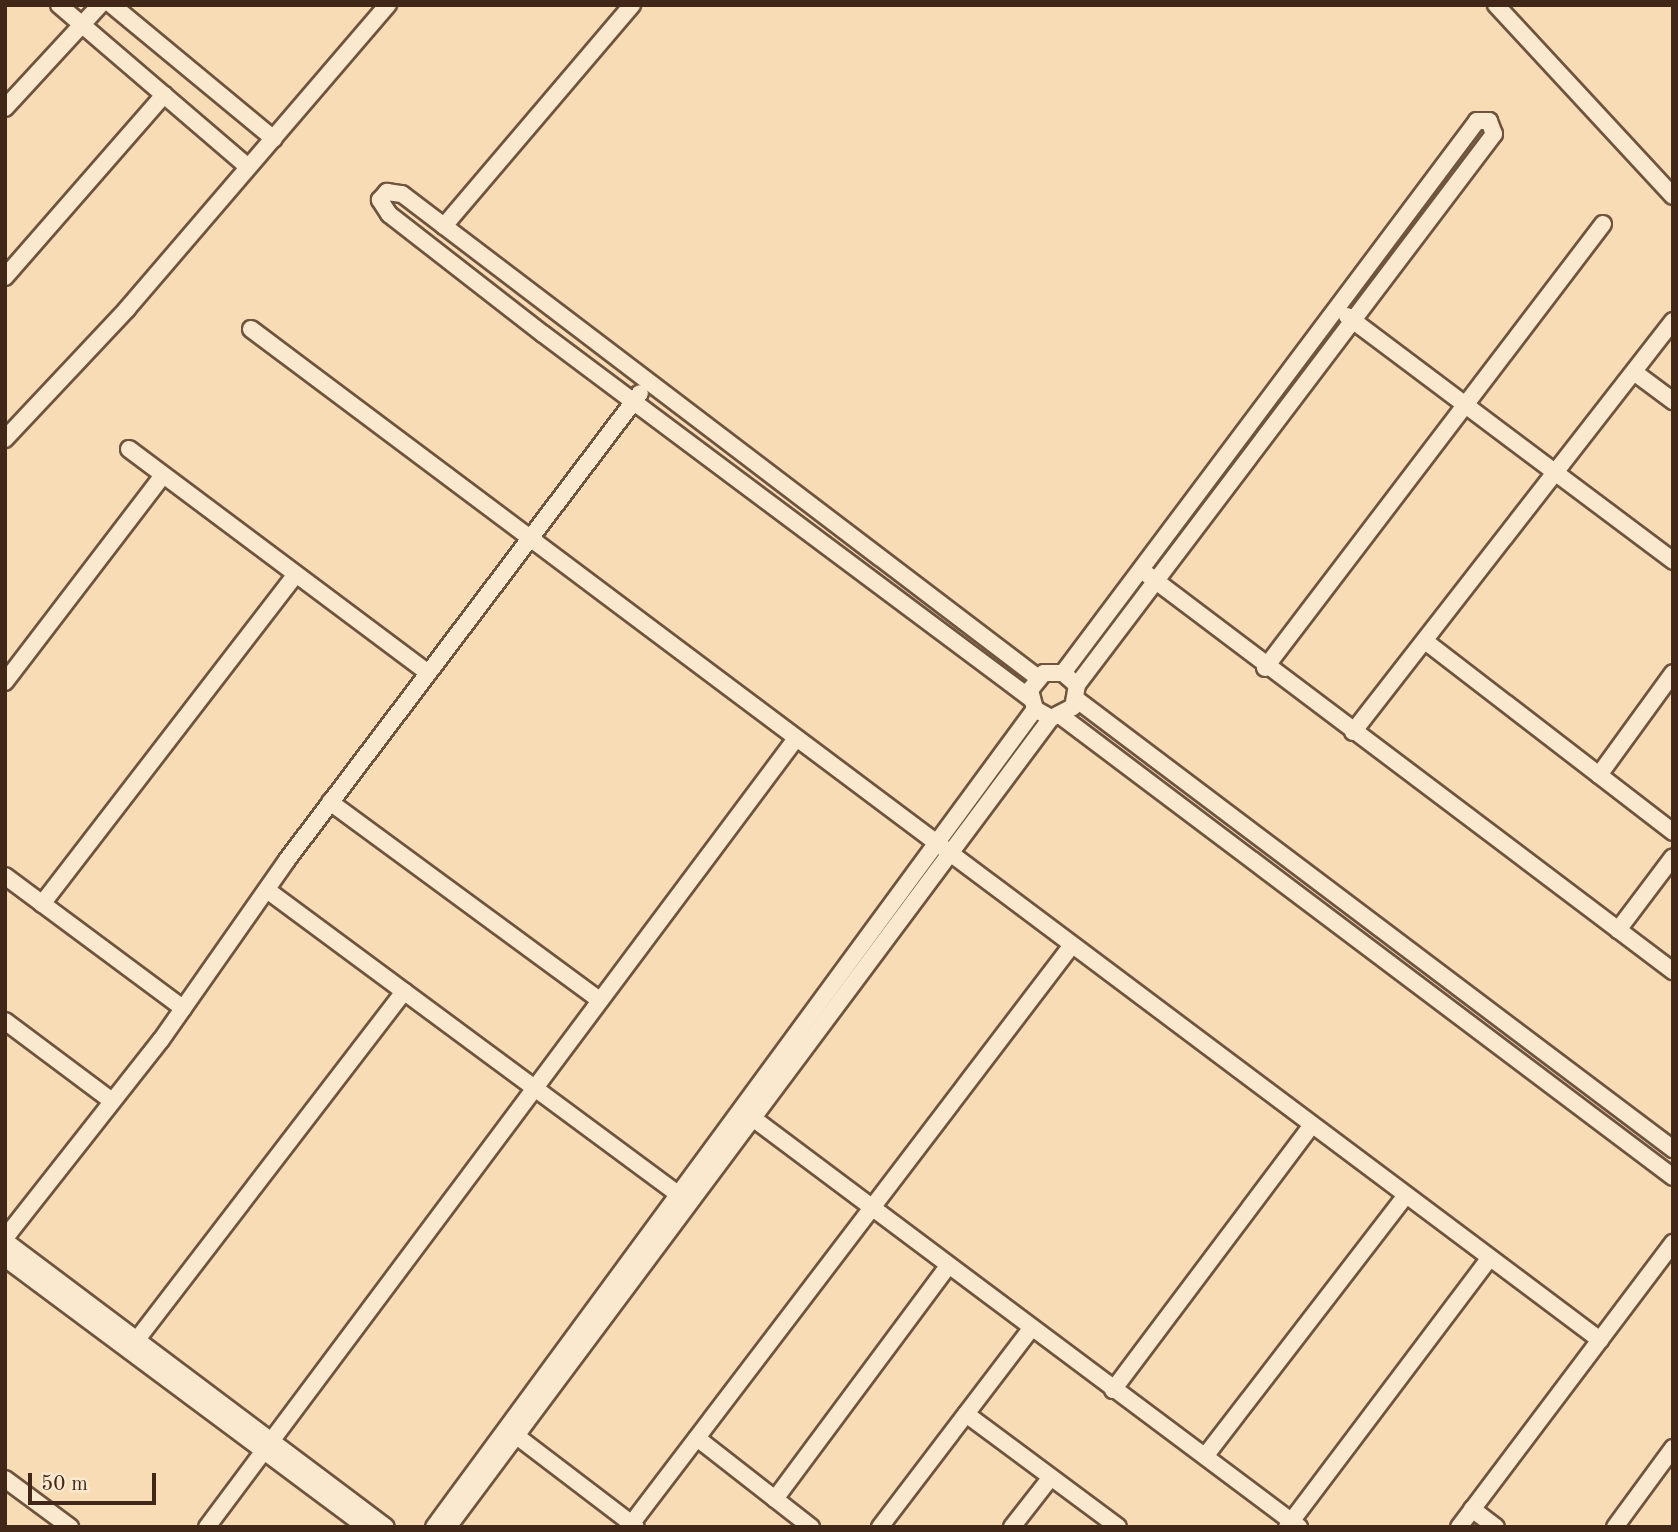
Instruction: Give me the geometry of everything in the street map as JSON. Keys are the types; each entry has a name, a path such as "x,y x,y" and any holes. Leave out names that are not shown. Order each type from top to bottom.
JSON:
{"street":[{"path":"59,5 247,166"},
{"path":"5,108 100,5"},
{"path":"112,5 274,139"},
{"path":"5,439 11,421 127,309 247,166 274,139 388,5"},
{"path":"444,226 632,5"},
{"path":"1496,5 1673,195"},
{"path":"5,277 164,95"},
{"path":"433,1527 511,1432 944,849 1056,717 1076,692 1155,581 1494,134 1489,121 1477,121 1063,673 1037,677 402,194 387,192 380,200 389,214 634,402 1032,704 1056,717 1673,1177"},
{"path":"1265,668 1604,224"},
{"path":"1337,308 1673,561"},
{"path":"1353,732 1556,475 1673,321"},
{"path":"251,329 529,541 1600,1340"},
{"path":"1634,372 1673,401"},
{"path":"133,1345 5,1240 183,1009 330,802 648,383"},
{"path":"129,449 428,673"},
{"path":"5,682 163,475"},
{"path":"1140,570 1265,668 1673,971"},
{"path":"42,904 296,574"},
{"path":"1425,640 1673,832"},
{"path":"1063,673 1076,692 1673,1149"},
{"path":"1599,775 1673,673"},
{"path":"944,849 1032,704 1037,677"},
{"path":"207,1527 270,1447 533,1088 795,740"},
{"path":"330,802 600,1000"},
{"path":"1618,930 1673,857"},
{"path":"5,876 183,1009"},
{"path":"267,890 684,1198"},
{"path":"511,1432 634,1525 696,1438 1072,945"},
{"path":"133,1345 404,991"},
{"path":"5,1021 112,1101"},
{"path":"748,1114 1031,1329 1206,1455 1293,1525 1489,1259"},
{"path":"1113,1390 1312,1125"},
{"path":"1206,1455 1405,1196"},
{"path":"1459,1527 1673,1243"},
{"path":"5,1258 133,1345 270,1447 386,1527"},
{"path":"775,1499 948,1266"},
{"path":"880,1527 1031,1329"},
{"path":"966,1414 1118,1527"},
{"path":"448,1527 511,1432"},
{"path":"696,1438 811,1527"},
{"path":"270,1447 366,1527"},
{"path":"1615,1527 1673,1448"},
{"path":"1012,1527 1051,1477"},
{"path":"5,1479 67,1526"},
{"path":"1472,1509 1496,1527"}]}
